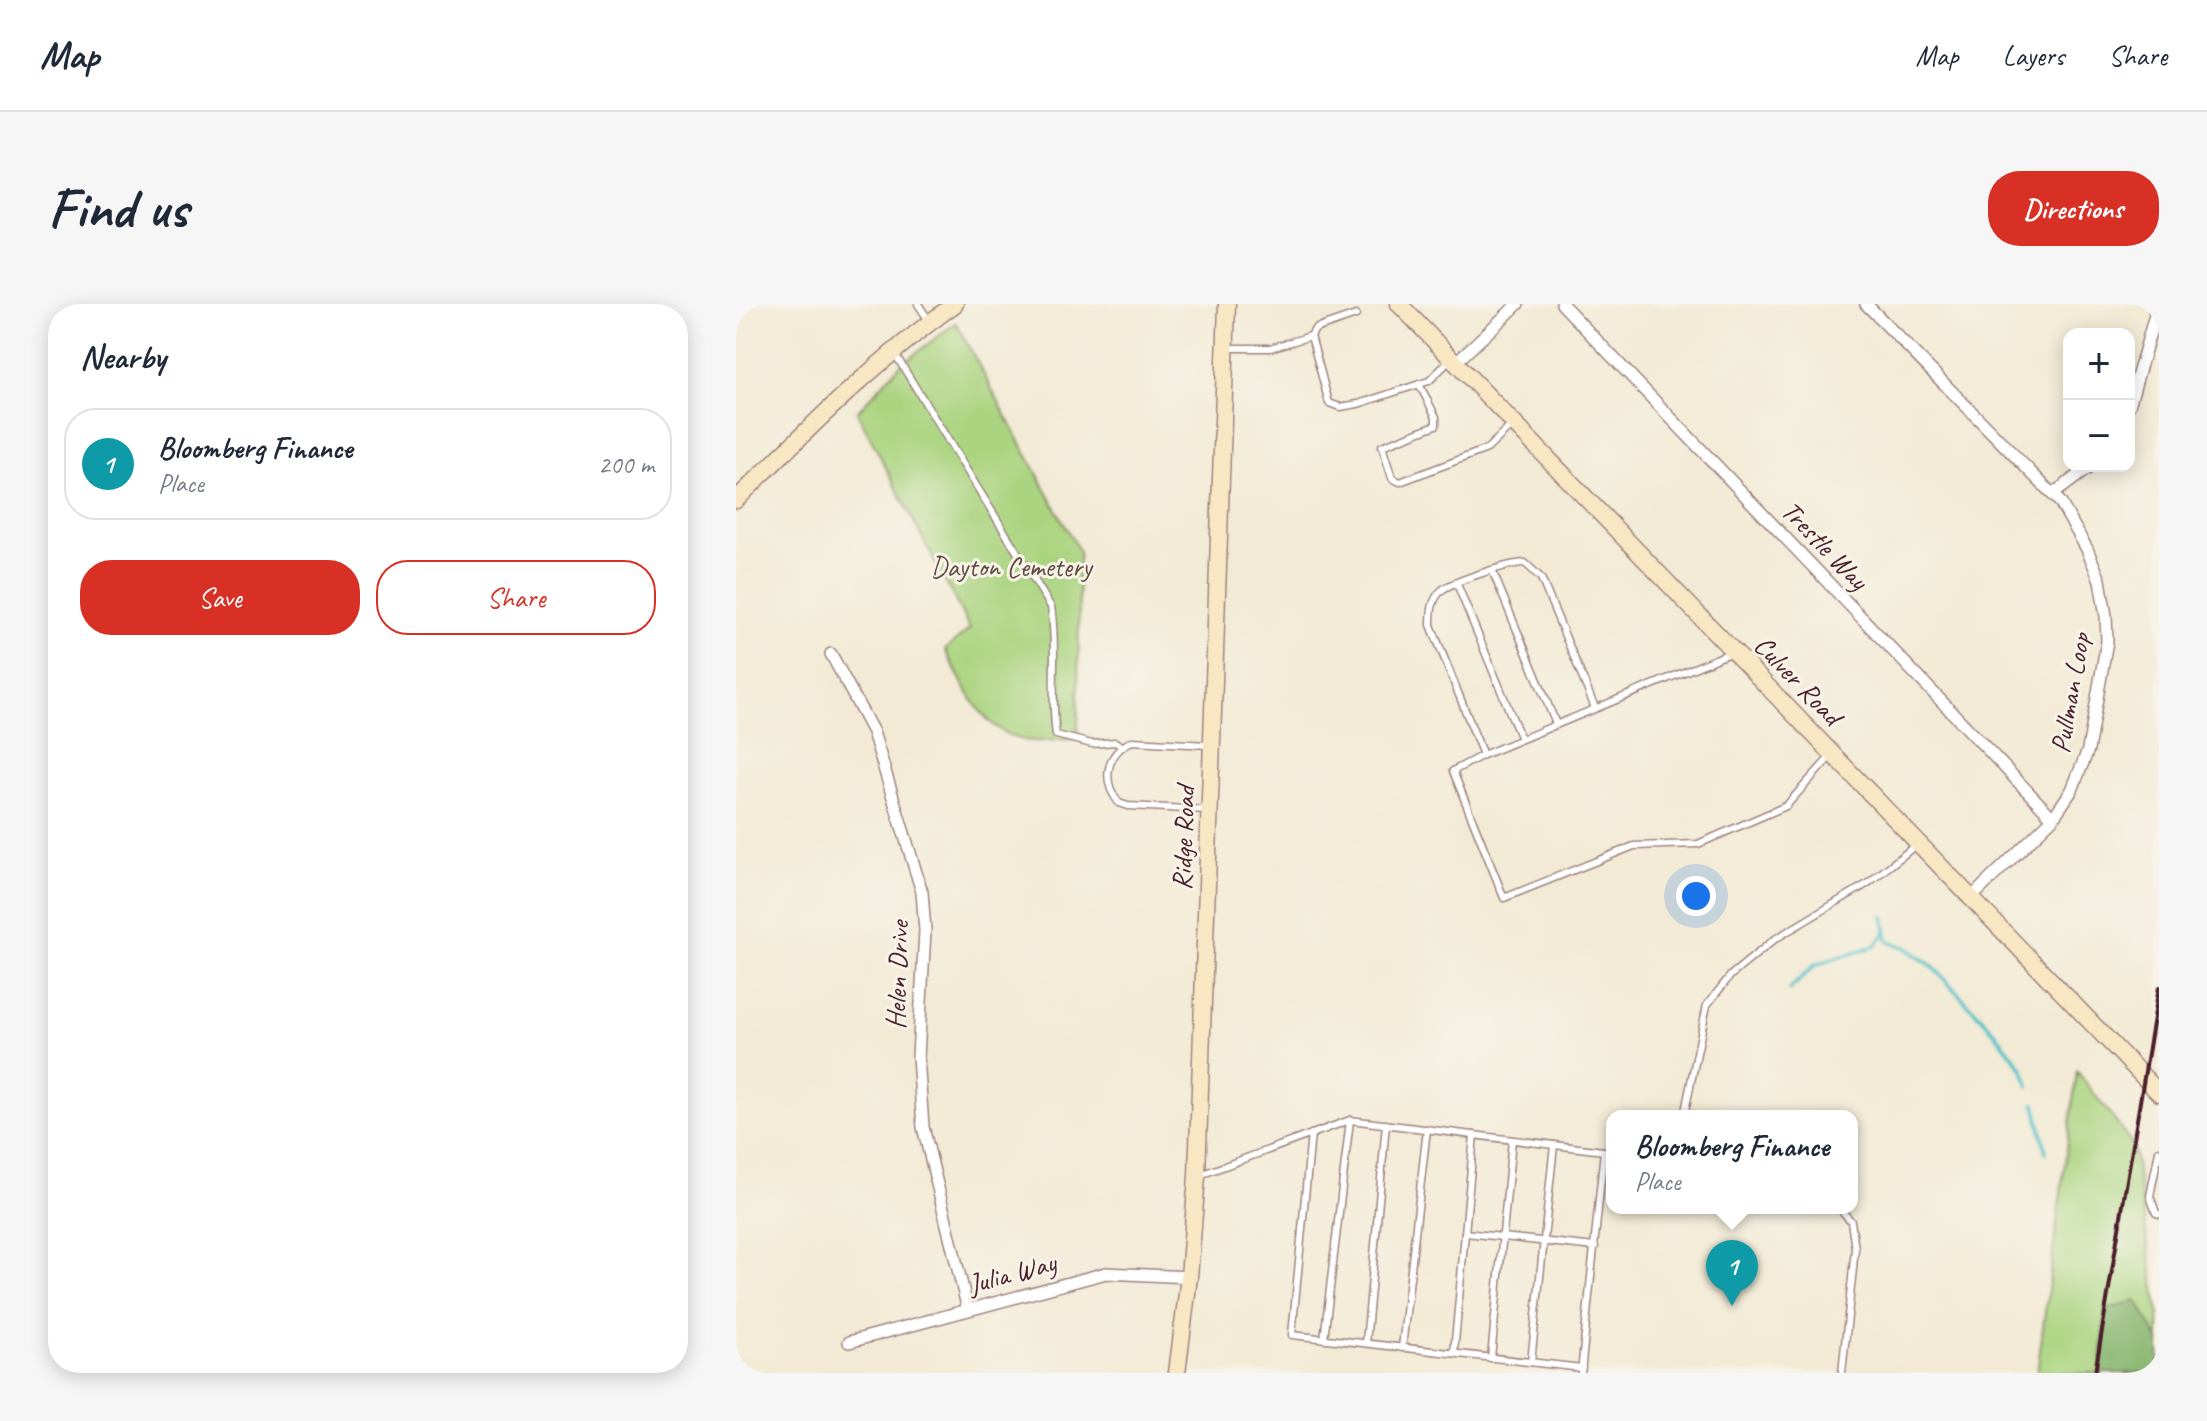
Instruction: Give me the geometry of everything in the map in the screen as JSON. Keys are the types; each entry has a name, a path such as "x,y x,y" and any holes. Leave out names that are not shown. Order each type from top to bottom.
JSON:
{"street":[{"path":"736,500 893,351 955,304"},
{"name":"Ridge Road","path":"1177,1373 1197,1176 1227,304"},
{"name":"Culver Road","path":"1399,304 2159,1093"},
{"path":"1454,360 1518,304"},
{"name":"Trestle Way","path":"1562,304 2053,818"},
{"name":"Pullman Loop","path":"1866,304 2060,502 2087,549 2100,580 2107,641 2088,750 2072,790 2053,818 1972,897"},
{"path":"2131,400 2155,315 2154,304"},
{"path":"2053,494 2083,472"},
{"name":"Helen Drive","path":"831,654 873,732 922,892 925,931 918,1057 923,1127 968,1310"},
{"name":"Julia Way","path":"849,1342 1106,1273 1189,1277"}],"lane":[{"path":"918,304 930,322"},
{"path":"1227,348 1270,348 1311,336 1315,329 1356,315"},
{"path":"1311,336 1329,403 1340,407 1429,381 1454,360"},
{"path":"893,351 1051,607 1055,632 1053,712 1056,735 1092,744 1115,742 1122,746"},
{"path":"1419,384 1436,417 1436,425 1382,446 1392,478 1400,482 1487,449 1514,423"},
{"path":"1483,755 1431,625 1430,608 1442,590 1509,563 1525,563 1541,578 1595,708"},
{"path":"1492,570 1556,724"},
{"path":"1457,584 1521,739"},
{"path":"1734,651 1483,755 1453,771 1504,898 1634,846 1698,844 1786,806 1833,754"},
{"path":"1210,810 1128,806 1119,803 1108,778 1112,757 1132,741 1213,745"},
{"path":"1685,1110 1707,1005 1731,975 1775,939 1867,884 1919,842"},
{"path":"1197,1176 1350,1120 1606,1151"},
{"path":"1324,1339 1350,1120"},
{"path":"1366,1343 1386,1124"},
{"path":"1402,1348 1427,1129"},
{"path":"1311,1134 1292,1335 1582,1370 1606,1166"},
{"path":"1454,1353 1474,1135"},
{"path":"1491,1358 1512,1140"},
{"path":"1531,1362 1554,1145"},
{"path":"2159,1151 2150,1196 2159,1214"},
{"path":"1842,1373 1855,1249 1851,1221 1845,1214"},
{"path":"1465,1233 1595,1247"}],"green space":[{"name":"Dayton Cemetery","path":"956,323 1079,551 1078,739 1039,741 1016,738 1002,731 978,709 945,650 970,629 857,412 900,365"},
{"path":"2077,1071 2133,1145 2159,1315 2159,1340 2136,1301 2106,1311 2100,1373 2037,1373"},
{"path":"2137,1301 2159,1340 2159,1373 2100,1373 2106,1310"}],"waterway":[{"path":"1884,917 1888,941 1906,948 1932,966 1994,1031 2023,1069 2029,1086"},
{"path":"1789,990 1815,965 1875,946 1886,932"},
{"path":"2035,1104 2046,1152"}],"railway":[{"path":"2095,1373 2159,987"}],"place":[{"name":"Bloomberg Finance","path":"1732,1306"}]}
